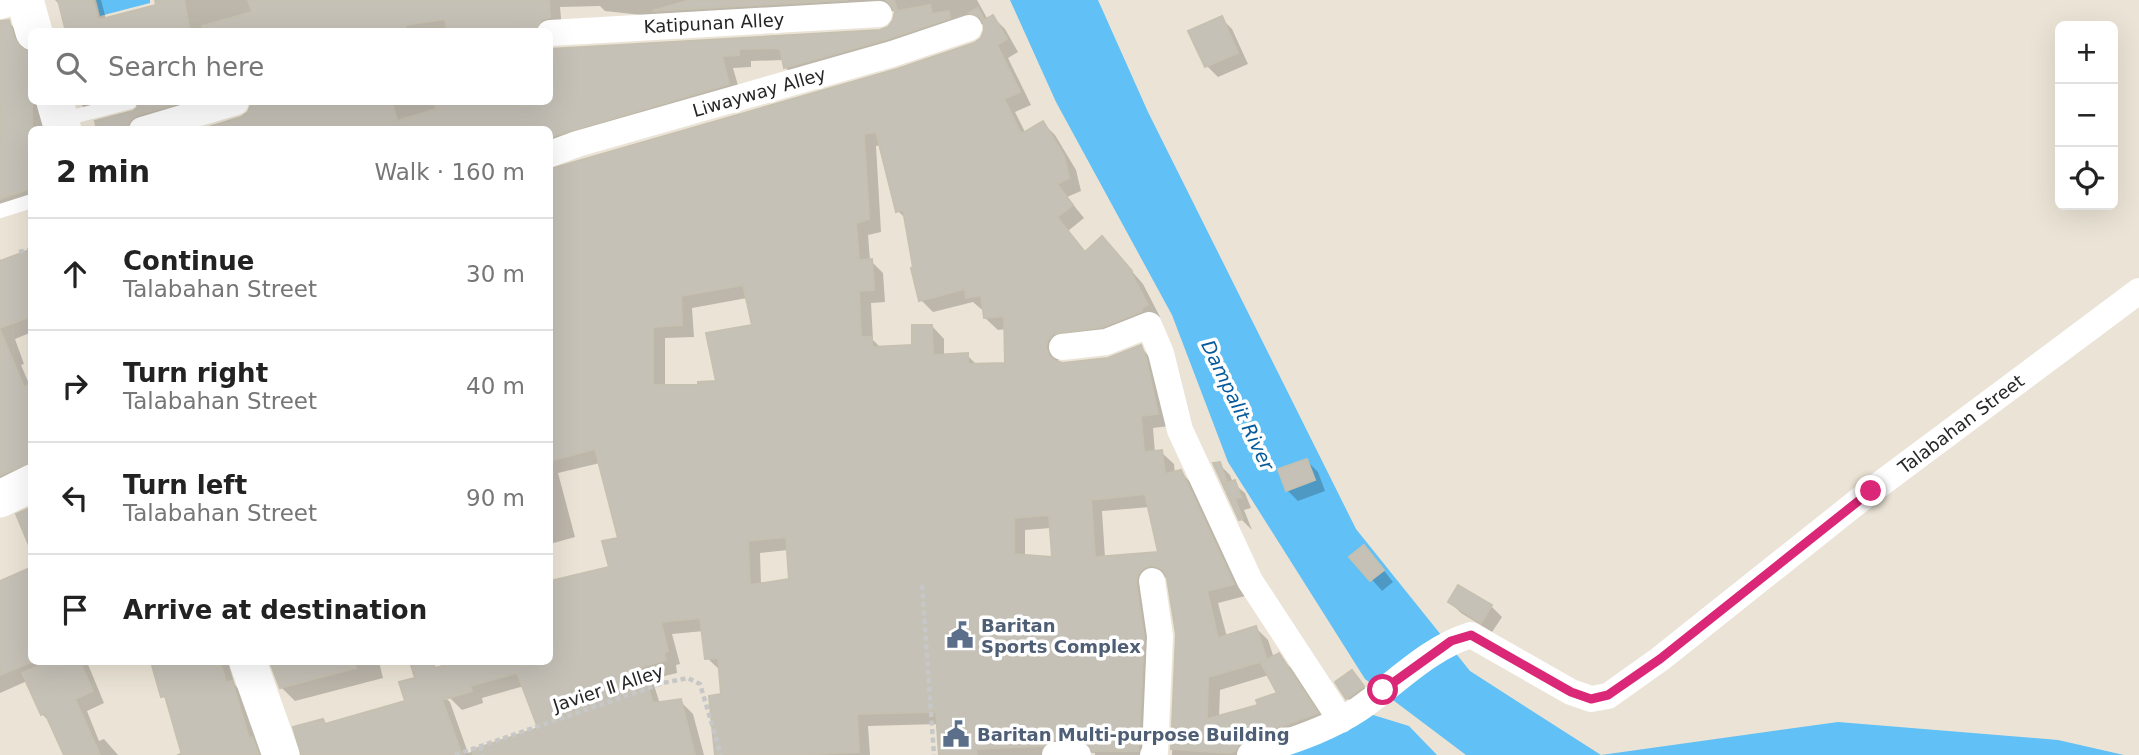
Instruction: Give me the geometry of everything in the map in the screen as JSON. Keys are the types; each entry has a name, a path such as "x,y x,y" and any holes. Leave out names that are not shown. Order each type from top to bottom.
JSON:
{"main road":[{"path":"25,0 33,28"},
{"path":"0,499 28,485"},
{"path":"249,665 281,755"}],"street":[{"path":"0,6 19,0"},
{"name":"Katipunan Alley","path":"553,33 878,14"},
{"name":"Liwayway Alley","path":"553,153 892,54 969,28"},
{"path":"155,126 226,105"},
{"name":"Talabahan Street","path":"1250,755 1292,741 1340,720 1451,641 1471,635 1571,692 1591,699 1608,695 1660,659 1871,491 2139,291"},
{"path":"1062,347 1106,342 1149,325 1161,354 1180,430 1250,581 1340,720"},
{"path":"1152,581 1160,636 1153,755"},
{"path":"1055,755 1078,755"}],"lane":[{"path":"60,117 116,105"},
{"path":"0,211 28,202"}],"path":[{"path":"19,252 28,249"},
{"path":"922,585 934,755"},
{"name":"Javier Ⅱ Alley","path":"455,755 663,683 688,678 700,684 721,755"},
{"path":"480,746 483,755"}],"water":[{"path":"96,0 150,0 150,3 100,16"},
{"name":"Dampalit River","path":"1010,0 1098,0 1148,112 1356,529 1470,671 1601,755 1466,755 1365,679 1228,462 1172,315 1056,102"},
{"path":"1370,714 1409,726 1437,755 1282,755"},
{"path":"1838,722 2058,740 2124,755 1601,755"}],"building":[{"path":"58,0 93,0 98,20 156,5 155,0 184,0 189,28 65,28"},
{"path":"248,0 549,0 550,17 541,20 537,28 446,28 445,19 406,25 406,28 202,28 252,12"},
{"path":"690,0 848,0 652,11"},
{"path":"886,0 894,0 897,11 930,5 932,14 949,11 950,18 784,68 780,48 739,49 739,55 722,56 729,84 553,136 553,126 212,126 241,117 248,112 251,105 393,105 397,121 436,109 435,105 553,105 553,49 880,30 888,27 893,20 895,12"},
{"path":"978,8 984,20 993,15 1007,39 997,45 1020,92 1004,99 1021,134 1043,121 1064,156 1069,178 1057,184 1073,205 1057,217 1085,252 1102,236 1132,271 1148,305 1142,308 1142,311 1102,327 1053,334 1047,341 1049,356 1063,363 1108,358 1141,345 1158,414 1141,416 1144,452 1162,450 1165,474 1181,470 1234,584 1207,591 1218,638 1256,626 1267,660 1279,653 1318,713 1245,740 1235,751 1229,753 1171,749 1176,634 1167,578 1164,571 1150,565 1142,569 1136,583 1144,637 1138,751 1093,751 1085,741 1055,739 1043,746 976,749 977,755 939,755 936,712 857,714 859,752 715,755 709,696 721,694 718,658 705,659 700,618 661,622 668,651 664,653 666,660 641,667 653,703 681,699 695,755 473,755 472,750 538,728 517,673 470,686 472,691 442,700 462,755 301,755 293,727 323,719 325,724 405,701 399,682 415,678 411,665 434,665 435,668 446,665 553,665 553,580 609,567 602,541 618,538 595,449 553,460 553,168 897,69 974,43 981,38 984,30 980,17 969,13","holes":["876,132 896,212 903,210 913,267 911,268 919,301 965,289 966,298 981,295 984,318 1004,316 1005,363 968,364 968,353 933,355 932,325 912,325 912,345 872,347 872,337 861,337 859,291 874,290 872,259 859,260 856,223 869,219 864,134","743,285 752,325 706,333 716,381 698,382 698,385 653,385 653,327 682,325 681,296","1145,494 1158,552 1095,557 1091,500","1049,515 1052,557 1014,554 1014,518","786,537 789,579 750,585 748,541","1266,660 1261,663 1277,693 1256,700 1258,705 1207,719 1208,677"]},
{"path":"1222,16 1238,53 1205,67 1188,31"},
{"path":"9,20 14,38 20,47 28,52 28,105 32,105 32,126 28,126 28,189 0,199 0,21"},
{"path":"138,105 172,105 137,115 130,120 128,126 96,126 95,121 137,108"},
{"path":"28,250 28,318 0,328 0,261"},
{"path":"0,330 24,387 28,385 28,464 0,475"},
{"path":"1307,459 1315,480 1286,491 1278,469"},
{"path":"1220,462 1227,483 1235,480 1241,497 1235,499 1243,519 1239,520 1213,463"},
{"path":"28,509 28,543 16,514"},
{"path":"1364,545 1384,570 1370,581 1349,557"},
{"path":"28,569 28,664 0,675 0,581"},
{"path":"1458,585 1492,605 1481,623 1448,602"},
{"path":"41,665 81,665 93,691 75,699 100,755 64,755 45,713 41,715 22,673"},
{"path":"152,665 221,665 226,682 232,681 249,738 252,737 259,755 182,755 165,696 161,697"},
{"path":"271,665 356,665 356,668 280,688"},
{"path":"1352,670 1364,686 1346,699 1335,682"}],"place":[{"name":"Baritan Sports Complex","path":"960,635"},
{"name":"Baritan Multi-purpose Building","path":"956,734"}],"route":[{"path":"1383,690 1451,641 1471,635 1571,692 1591,699 1608,695 1660,659 1871,491"}]}
